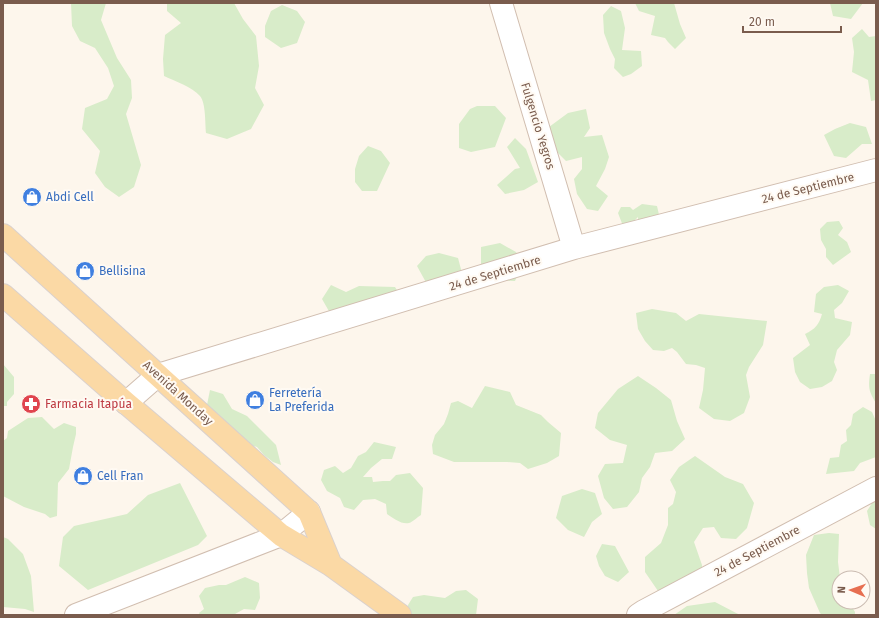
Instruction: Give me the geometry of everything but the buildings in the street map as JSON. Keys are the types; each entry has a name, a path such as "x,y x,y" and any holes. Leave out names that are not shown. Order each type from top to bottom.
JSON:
{"main road":[{"name":"Avenida Monday","path":"3,235 309,512 331,565"},
{"path":"3,295 126,403 281,535 331,565 400,615"}],"street":[{"name":"Fulgencio Yegros","path":"501,3 574,248"},
{"name":"24 de Septiembre","path":"126,403 158,375 574,248 876,170"},
{"name":"24 de Septiembre","path":"638,615 876,488"},
{"path":"76,615 281,535 309,512"}],"green space":[{"path":"71,3 106,3 101,20 117,58 131,80 132,98 126,114 141,165 134,187 119,197 105,187 95,173 100,151 82,129 85,108 107,99 114,86 108,68 95,48 80,41 72,26"},
{"path":"167,3 234,3 243,19 256,36 259,66 255,88 264,105 251,129 227,139 206,133 204,108 200,96 188,87 164,76 163,59 165,35 181,23 167,11"},
{"path":"635,3 674,3 686,38 675,49 665,38 651,35 655,16 639,11"},
{"path":"830,3 863,3 851,19 833,16"},
{"path":"282,5 297,11 305,22 297,43 281,48 265,37 265,26 271,11"},
{"path":"611,6 621,11 625,28 622,50 641,51 642,66 631,74 623,77 614,68 615,59 604,33 603,15"},
{"path":"862,29 869,37 876,36 876,100 871,101 868,80 852,72 854,52 852,38"},
{"path":"477,106 495,106 506,118 495,147 471,152 459,148 459,124 470,109"},
{"path":"586,109 590,128 584,137 602,135 609,157 605,169 596,186 608,196 598,211 587,209 577,194 574,179 582,169 582,157 566,161 550,145 549,127 568,113"},
{"path":"850,123 866,127 872,144 862,144 846,158 834,156 824,135"},
{"path":"515,138 526,149 538,182 524,190 505,194 497,185 515,169 520,168 507,147"},
{"path":"368,146 381,151 390,163 377,191 362,191 355,182 355,169 359,156"},
{"path":"642,204 657,206 660,219 638,224 638,217 635,220 636,224 623,226 618,213 621,207 630,207 633,210"},
{"path":"839,221 843,228 838,235 847,242 851,252 833,265 826,257 826,249 821,240 820,229 827,222"},
{"path":"500,243 516,252 523,263 515,281 495,280 481,267 481,247"},
{"path":"439,253 458,258 462,273 428,286 417,266 426,256"},
{"path":"331,285 346,292 359,286 395,287 402,298 330,313 322,299"},
{"path":"838,285 849,291 842,303 834,310 835,318 852,322 850,335 837,350 834,362 837,370 832,381 822,387 810,389 800,382 795,372 793,358 810,345 805,334 818,324 821,318 822,314 814,312 816,294 824,287"},
{"path":"652,309 676,313 686,321 699,314 767,321 763,345 749,367 746,375 750,397 744,413 730,421 714,419 699,408 703,390 705,368 686,364 672,348 664,351 653,350 645,341 638,329 636,313"},
{"path":"3,364 14,377 14,394 7,402 7,406 3,406"},
{"path":"870,374 876,374 876,403 870,390"},
{"path":"638,376 671,400 677,421 685,439 672,451 655,453 650,467 642,478 639,492 627,507 613,509 604,498 598,476 605,464 623,463 627,445 610,440 595,428 598,413 618,389"},
{"path":"485,386 510,392 516,405 541,415 561,433 559,456 547,463 528,469 520,463 454,462 433,454 432,445 435,435 444,424 451,403 458,401 472,408"},
{"path":"210,390 223,394 232,409 247,416 276,445 281,465 273,462 257,447 240,442 219,420 207,405"},
{"path":"863,407 872,412 876,421 876,457 860,463 854,471 826,474 830,458 839,457 841,445 847,441 846,430 851,425 853,414"},
{"path":"42,417 54,429 64,423 76,427 69,469 58,483 57,516 50,518 45,514 24,507 3,496 3,441 7,438 8,431 28,418"},
{"path":"374,442 396,447 392,459 382,459 363,477 372,477 373,482 390,481 396,475 410,473 423,488 421,515 410,522 403,523 387,514 386,504 375,499 363,500 354,510 344,507 340,498 327,491 321,480 324,470 335,466 343,473 351,468 358,456 366,452"},
{"path":"695,456 725,477 743,484 754,503 747,528 736,539 721,538 714,527 703,528 694,542 702,565 702,575 672,603 658,591 645,572 645,557 661,543 668,525 668,508 673,504 676,492 670,480 679,467"},
{"path":"180,483 207,536 198,545 88,590 59,566 63,537 74,526 127,514 148,495"},
{"path":"582,489 595,493 602,514 592,522 584,537 568,530 556,518 562,496"},
{"path":"876,497 876,529 870,525 867,511"},
{"path":"829,533 839,534 839,570 831,570 831,610 854,610 855,615 822,615 820,613 809,588 807,573 806,555 814,535"},
{"path":"3,537 8,539 23,554 31,576 34,612 25,609 3,607"},
{"path":"602,544 615,546 629,572 618,582 605,576 599,566 596,556"},
{"path":"245,577 259,583 260,598 255,610 244,609 235,615 200,615 199,613 204,609 199,596 205,588 226,585"},
{"path":"466,590 478,599 476,615 408,615 406,612 413,597 424,595 445,598 456,591"},
{"path":"715,602 740,615 674,615 687,606"}],"place":[{"name":"Abdi Cell","path":"32,197"},
{"name":"Bellisina","path":"85,271"},
{"name":"Ferretería La Preferida","path":"255,400"},
{"name":"Farmacia Itapúa","path":"31,404"},
{"name":"Cell Fran","path":"83,476"}]}
